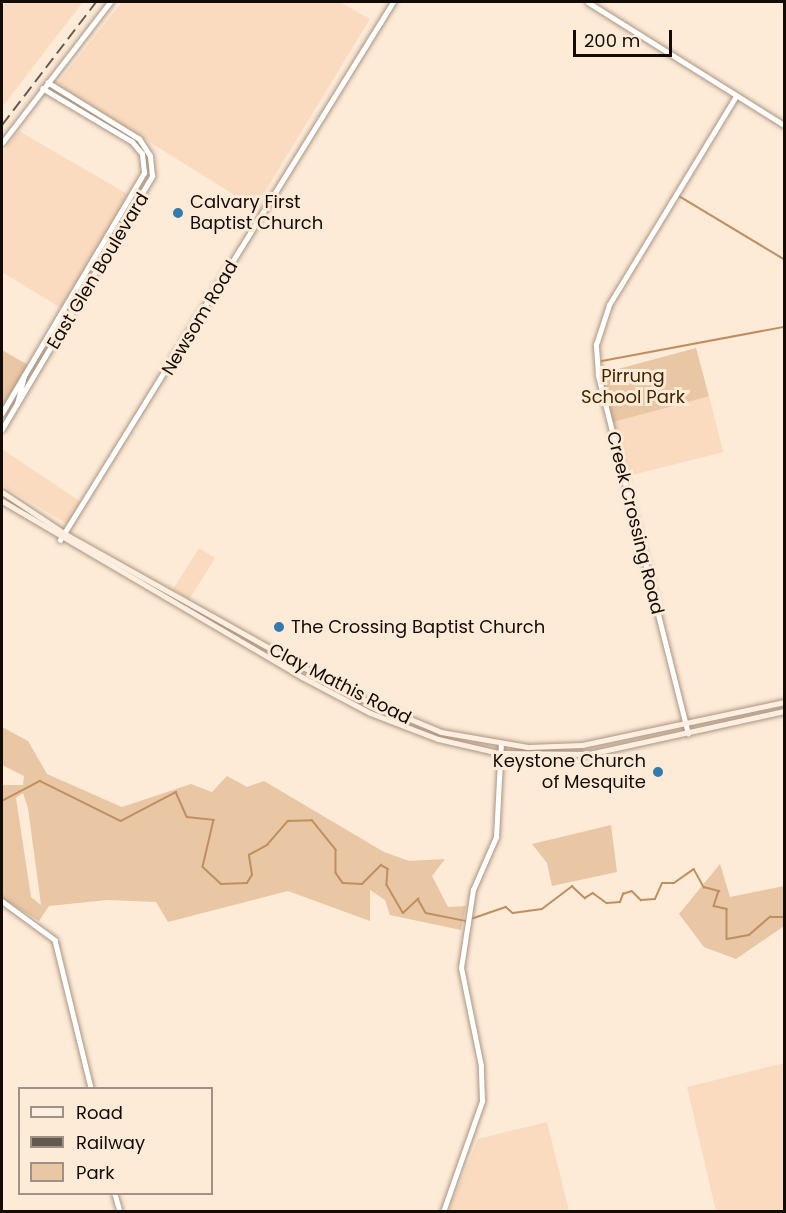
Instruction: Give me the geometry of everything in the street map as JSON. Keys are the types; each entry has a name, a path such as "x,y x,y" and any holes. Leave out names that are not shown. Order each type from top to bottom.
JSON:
{"main road":[{"name":"Clay Mathis Road","path":"2,492 67,535 399,717 501,743 603,744 784,702"},
{"name":"Clay Mathis Road","path":"2,501 60,540 395,725 499,753 589,754 784,711"},
{"path":"182,609 186,601"}],"street":[{"path":"2,143 110,2"},
{"name":"Newsom Road","path":"60,540 67,535 393,2"},
{"path":"588,2 784,125"},
{"path":"43,89 132,142 143,158 150,156 139,139 48,83"},
{"name":"Creek Crossing Road","path":"688,734 598,375 596,345 609,305 736,96"},
{"path":"105,126 108,120"},
{"name":"East Glen Boulevard","path":"2,429 143,197 152,176 150,156"},
{"name":"East Glen Boulevard","path":"2,413 144,176 143,158"},
{"path":"135,192 143,197"},
{"path":"86,274 93,279"},
{"path":"17,404 24,376"},
{"path":"442,1212 483,1092 462,982 468,912 496,837 501,743"},
{"path":"2,901 44,928 56,944 91,1087"},
{"path":"115,1195 120,1212"}],"shaded area":[{"path":"2,2 83,2 2,107"},
{"path":"122,2 340,2 370,19 255,208 57,84"},
{"path":"19,131 129,195 61,308 2,272 2,153"},
{"path":"709,396 723,452 625,477 611,420"},
{"path":"2,449 81,502 67,524 2,485"},
{"path":"199,548 215,558 189,600 173,590"},
{"path":"784,1063 784,1211 716,1211 687,1087"},
{"path":"547,1122 569,1211 448,1212 478,1139"}],"green space":[{"name":"Pirrung School Park","path":"696,348 709,396 611,422 598,374"},
{"path":"2,350 28,365 2,407"},
{"path":"2,727 28,741 47,774 122,807 191,784 212,792 227,776 247,787 264,781 384,852 409,861 445,859 432,876 448,907 466,906 461,930 390,915 385,900 370,890 370,921 288,891 168,922 156,902 107,900 49,906 39,921 2,898 2,785 23,785 24,776 2,765","holes":["23,793 28,808 41,905 31,897 16,798"]},
{"path":"611,825 617,872 552,886 547,863 532,844"},
{"path":"720,864 730,897 784,886 784,926 736,959 704,947 679,914"}],"waterway":[{"path":"679,196 784,259"},
{"path":"602,361 784,327"},
{"path":"2,801 40,781 121,821 176,792 187,817 214,820 203,867 221,884 247,883 252,875 249,855 267,845 288,821 312,820 336,850 336,873 343,883 362,884 381,865 388,869 387,885 403,913 418,899 426,913 466,921"},
{"path":"471,919 506,907 513,913 542,909 572,886 585,898 593,893 607,903 620,902 623,894 632,891 641,900 655,899 662,883 674,883 694,869 704,887 719,891 714,906 727,909 727,939 749,935 770,917 784,917"}],"railway":[{"path":"2,125 96,2"}],"place":[{"name":"Calvary First Baptist Church","path":"178,213"},
{"name":"The Crossing Baptist Church","path":"279,627"},
{"name":"Keystone Church of Mesquite","path":"658,772"}]}
